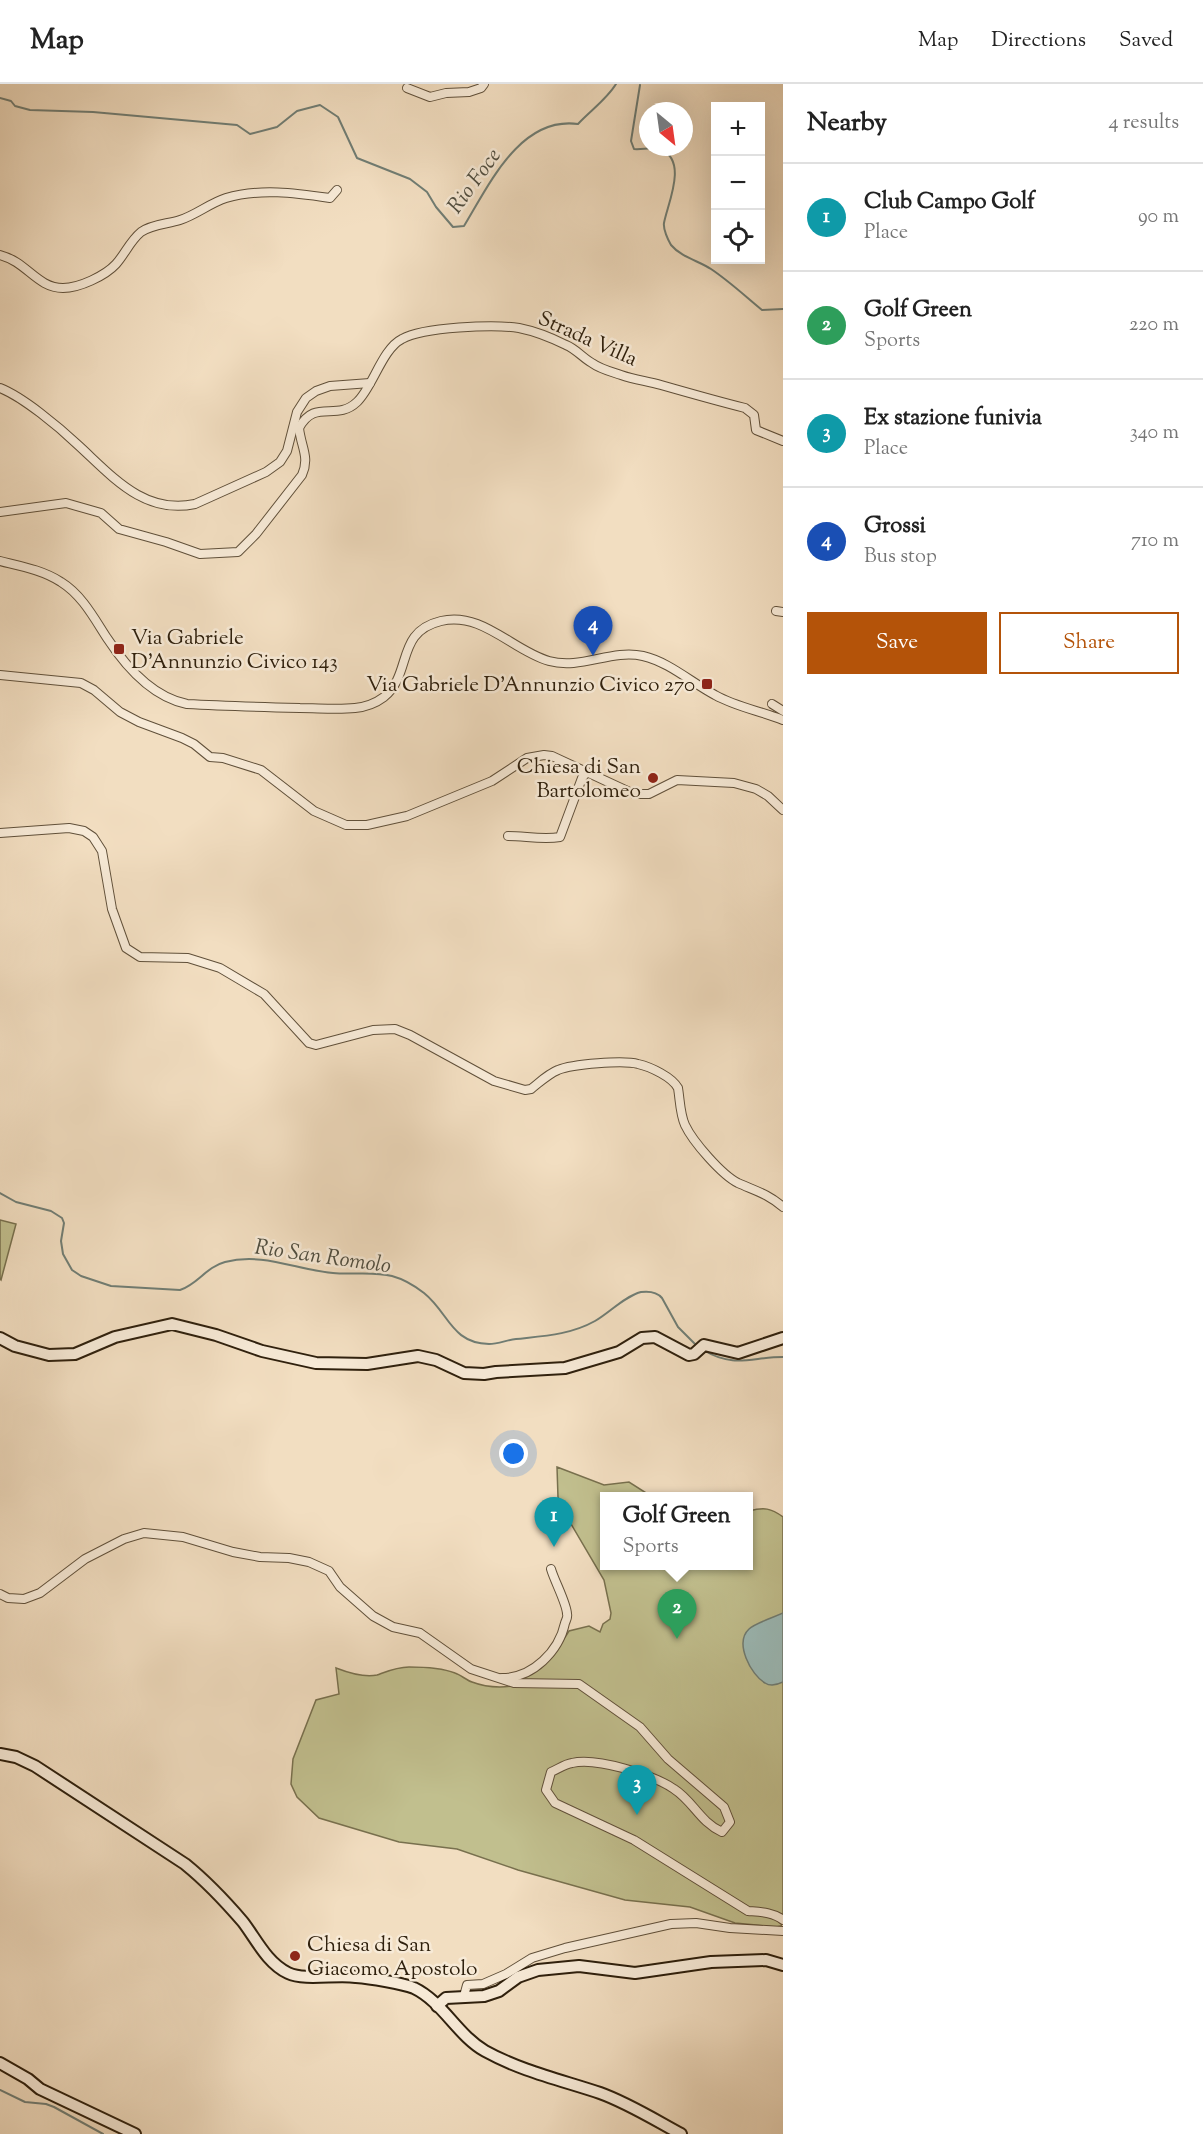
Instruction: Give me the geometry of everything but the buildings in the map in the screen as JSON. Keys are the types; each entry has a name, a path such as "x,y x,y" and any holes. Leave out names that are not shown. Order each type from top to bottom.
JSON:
{"street":[{"path":"407,88 430,97 446,93 469,92 481,88 484,84"},
{"path":"0,255 12,258 27,268 41,282 51,287 64,288 80,284 108,271 143,230 180,220 224,199 266,192 289,192 330,198 337,190"},
{"name":"Strada Villa","path":"297,424 311,413 344,410 354,404 362,397 401,339 436,330 507,327 522,328 565,344 595,365 620,375 745,408 754,415 756,430 783,441"},
{"path":"0,512 66,502 101,513 119,529 200,554 238,552 256,534 302,475 306,459 297,424 297,412 306,398 316,391 344,384 370,383"},
{"path":"0,387 18,395 76,442 124,488 140,498 166,505 184,507 195,504 266,472 280,462 287,451 297,424"},
{"path":"0,561 62,582 88,607 110,642 135,674 160,695 187,704 337,708 367,706 384,697 393,687 400,674 407,645 418,632 429,624 443,620 458,620 490,629 537,657 552,662 571,664 610,656 642,656 655,660 726,701 783,720"},
{"path":"0,675 81,683 94,690 120,712 139,722 182,738 210,757 231,760 261,770 314,811 346,825 375,824 417,813 492,781 527,758 544,755 552,756 634,794 649,794 677,780 734,783 756,789 768,796 783,810"},
{"path":"772,704 783,711"},
{"path":"508,836 549,839 560,837 582,778 587,772"},
{"path":"0,833 69,828 84,831 93,837 102,851 112,909 126,948 140,957 188,958 220,968 264,994 309,1043 316,1045 373,1030 395,1029 494,1080 525,1090 531,1089 560,1069 580,1065 631,1062 652,1069 675,1083 685,1124 704,1151 726,1175 761,1191 783,1207"},
{"path":"0,1338 15,1346 49,1355 75,1354 115,1337 172,1324 216,1335 262,1352 316,1364 368,1364 418,1356 436,1360 464,1372 484,1374 496,1371 565,1368 619,1352 642,1338 655,1337 689,1355 694,1354 704,1345 738,1353 783,1338"},
{"path":"0,1593 8,1598 24,1599 40,1593 85,1559 124,1539 144,1533 183,1537 233,1552 260,1557 289,1558 309,1562 329,1571 340,1587 373,1616 393,1627 420,1634 471,1669 514,1683 579,1684 640,1727 668,1759 724,1807 730,1822 722,1832 710,1827 675,1789 629,1769 601,1762 573,1762 551,1772 546,1790 555,1803 634,1840 747,1911 765,1912 781,1917 783,1920"},
{"path":"498,1678 508,1678 531,1669 550,1654 562,1638 567,1614 550,1569"},
{"path":"0,1754 16,1757 34,1766 201,1876 243,1923 261,1948 288,1973 307,1976 356,1977 413,1988 437,2006 467,2038 483,2050 545,2077 602,2094 681,2134"},
{"path":"464,1995 467,1985 483,1984 506,1974 532,1958 671,1923 783,1931"},
{"path":"437,2006 446,1998 464,1995 484,1996 500,1991 518,1977 538,1970 579,1966 635,1973 711,1962 766,1960 783,1965"},
{"path":"0,2063 28,2079 40,2089 135,2134"}],"shaded area":[{"path":"0,1220 16,1224 1,1280 0,1279"},
{"path":"557,1467 604,1485 629,1482 645,1492 600,1492 600,1570 753,1570 753,1510 767,1509 783,1517 783,1915 779,1919 781,1926 735,1923 690,1907 625,1900 518,1870 457,1849 399,1842 319,1818 297,1797 291,1784 293,1759 316,1700 339,1694 336,1668 367,1676 405,1667 432,1668 455,1673 482,1685 513,1686 517,1677 545,1663 553,1656 569,1631 589,1626 600,1632 603,1624 610,1619 611,1613 604,1580 558,1497"}],"water":[{"path":"783,1613 783,1682 770,1685 754,1673 746,1658 743,1642 749,1629"}],"waterway":[{"name":"Rio Foce","path":"0,98 11,101 15,106 30,110 93,112 237,125 250,134 277,127 297,111 320,105 338,117 357,158 410,179 427,192 453,227 464,226 496,174 523,142 539,131 557,124 578,124 616,84"},
{"path":"640,85 631,141 634,149 662,150 670,156 674,164 674,184 664,225 671,245 680,253 718,274 762,310 783,309"},
{"name":"Rio San Romolo","path":"0,1193 16,1202 51,1211 62,1218 64,1223 61,1241 63,1254 72,1270 81,1276 111,1286 180,1290 192,1284 218,1264 239,1259 266,1260 333,1273 385,1275 405,1281 424,1293 458,1333 476,1342 489,1344 556,1334 586,1326 635,1294 650,1292 662,1298 678,1327 697,1346"},
{"name":"Rio San Romolo","path":"705,1351 715,1356 734,1360 783,1357"},
{"path":"0,2090 25,2102 54,2107 103,2134"}],"place":[{"name":"Via Gabriele D'Annunzio Civico 143","path":"119,649"},
{"name":"Grossi","path":"593,656"},
{"name":"Via Gabriele D'Annunzio Civico 270","path":"707,684"},
{"name":"Chiesa di San Bartolomeo","path":"653,778"},
{"name":"Club Campo Golf","path":"554,1547"},
{"name":"Golf Green","path":"677,1639"},
{"name":"Ex stazione funivia","path":"637,1815"},
{"name":"Chiesa di San Giacomo Apostolo","path":"295,1956"}]}
